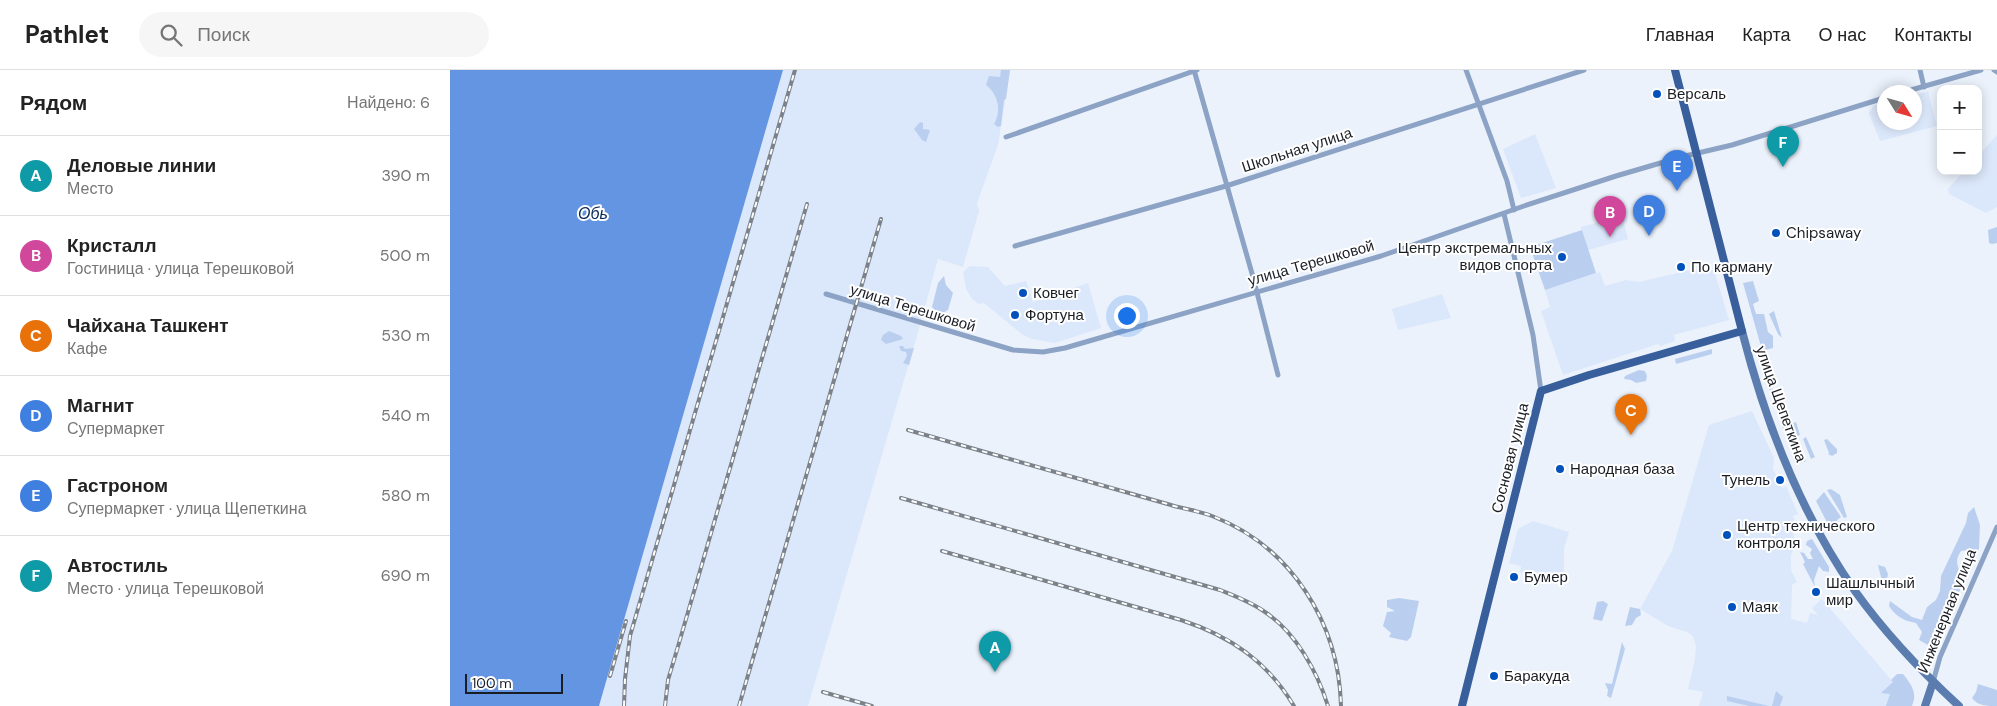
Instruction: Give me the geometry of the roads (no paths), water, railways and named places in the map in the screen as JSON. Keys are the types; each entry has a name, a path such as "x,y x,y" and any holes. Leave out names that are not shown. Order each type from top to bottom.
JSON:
{"main road":[{"name":"улица Щепеткина","path":"1675,70 1742,331 1760,394 1788,467 1817,528 1854,589 1893,639 1933,682 1959,706"},
{"name":"Сосновая улица","path":"1462,706 1541,391 1588,375 1742,331"},
{"name":"Инженерная улица","path":"1925,706 1933,682"}],"street":[{"path":"1006,137 1195,70 1278,375"},
{"path":"1466,70 1507,180 1514,210"},
{"name":"Школьная улица","path":"1015,246 1226,186 1584,70"},
{"path":"1920,70 1924,87 1981,70"},
{"name":"улица Терешковой","path":"826,294 990,344 1024,351 1043,352 1065,348 1381,256 1607,179 1732,145 1877,100"},
{"path":"1504,214 1533,336 1541,391"},
{"name":"Инженерная улица","path":"1933,682 1940,657 1997,527"}],"water":[{"name":"Обь","path":"450,70 783,70 599,706 450,706"}],"railway":[{"path":"624,706 630,636 795,70"},
{"path":"665,706 668,680 807,204"},
{"path":"739,706 881,219"},
{"path":"908,430 1207,514 1240,529 1265,547 1287,567 1305,591 1320,617 1331,646 1338,675 1341,706"},
{"path":"901,498 1220,590 1249,602 1276,621 1296,642 1311,666 1328,706"},
{"path":"942,551 1199,626 1246,652 1272,676 1294,706"},
{"path":"610,676 626,621"},
{"path":"823,692 872,706"}],"place":[{"name":"Версаль","path":"1657,94"},
{"name":"Автостиль","path":"1783,167"},
{"name":"Гастроном","path":"1677,191"},
{"name":"Chipsaway","path":"1776,233"},
{"name":"Магнит","path":"1649,236"},
{"name":"Кристалл","path":"1610,237"},
{"name":"Центр экстремальных видов спорта","path":"1562,257"},
{"name":"По карману","path":"1681,267"},
{"name":"Ковчег","path":"1023,293"},
{"name":"Фортуна","path":"1015,315"},
{"name":"Чайхана Ташкент","path":"1631,435"},
{"name":"Народная база","path":"1560,469"},
{"name":"Тунель","path":"1780,480"},
{"name":"Центр технического контроля","path":"1727,535"},
{"name":"Бумер","path":"1514,577"},
{"name":"Шашлычный мир","path":"1816,592"},
{"name":"Маяк","path":"1732,607"},
{"name":"Деловые линии","path":"995,672"},
{"name":"Баракуда","path":"1494,676"}]}
